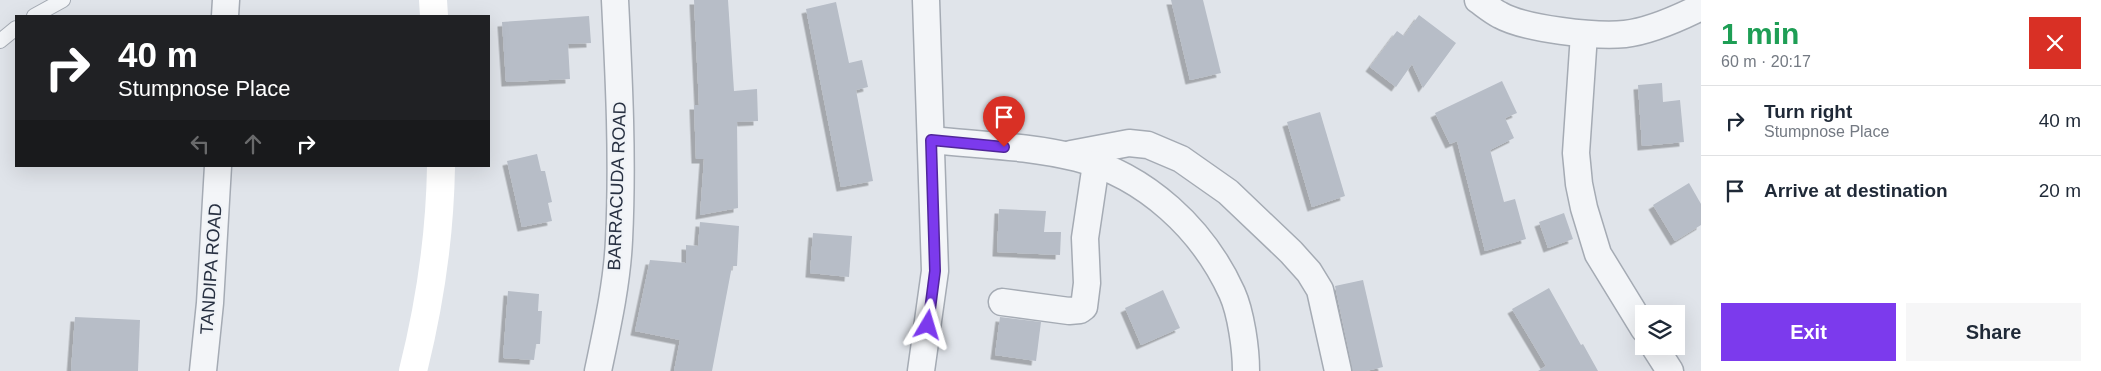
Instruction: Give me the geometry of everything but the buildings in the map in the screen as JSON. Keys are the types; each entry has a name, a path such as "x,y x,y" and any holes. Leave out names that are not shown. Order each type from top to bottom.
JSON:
{"street":[{"path":"225,15 226,0"},
{"path":"433,0 434,15"},
{"name":"BARRACUDA ROAD","path":"598,371 612,303 619,240 621,102 615,0"},
{"path":"921,371 935,271 926,0"},
{"path":"1478,0 1501,16 1535,26 1584,34 1626,34 1676,19 1701,7"},
{"path":"1584,34 1576,153 1582,200 1598,254 1635,315"},
{"path":"931,140 1041,150 1096,164 1127,178 1177,213 1211,255 1233,295 1246,350 1246,371"},
{"path":"1065,156 1129,143 1148,145 1181,159 1228,192 1309,272 1320,290 1338,371"},
{"path":"1002,302 1070,311 1080,310 1084,307 1087,283 1085,238 1096,164"},
{"name":"TANDIPA ROAD","path":"203,371 210,303 218,167"},
{"path":"413,371 429,298 436,251 440,167"},
{"path":"1660,355 1670,371"}],"lane":[{"path":"36,15 64,0"},
{"path":"0,40 15,29"}],"route":[{"path":"928,325 935,271 931,140 1004,147"}]}
